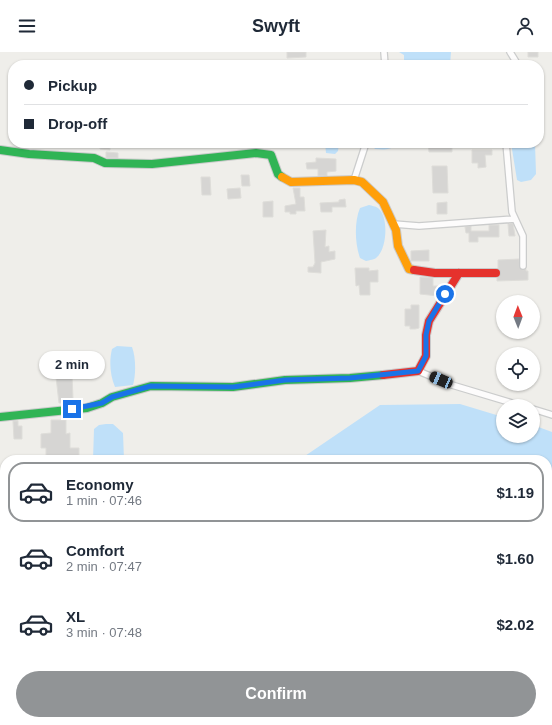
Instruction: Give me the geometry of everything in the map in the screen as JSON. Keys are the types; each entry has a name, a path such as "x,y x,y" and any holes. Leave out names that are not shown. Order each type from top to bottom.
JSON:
{"street":[{"path":"354,180 364,148"},
{"path":"506,148 511,205 523,236 523,266"},
{"path":"0,150 28,154 94,158 105,162 152,164 177,160 256,153 271,155 278,174 291,182 332,182 354,180 362,182 378,196 394,224 398,246 409,269 435,273 496,274"},
{"path":"394,224 420,226 516,219"},
{"path":"418,371 426,356 426,335 429,321 459,273"},
{"path":"0,417 87,408 102,403 112,397 151,386 233,387 285,380 350,378 418,371 452,385 499,399"},
{"path":"540,411 552,415"}],"water":[{"path":"399,52 451,52 450,60 404,60 404,55"},
{"path":"326,148 338,148 335,154 326,153"},
{"path":"374,148 390,148 388,149"},
{"path":"512,148 535,148 536,174 531,180 521,182 517,180"},
{"path":"369,205 377,207 382,212 385,225 385,240 380,253 376,258 366,261 360,258 358,252 356,226 360,208"},
{"path":"117,346 132,347 135,366 133,385 115,387 110,368 110,358 112,349"},
{"path":"460,404 496,415 496,443 540,443 540,428 552,432 552,455 306,455 380,405"},
{"path":"113,424 123,433 124,455 93,455 94,429 99,425"}],"building":[{"path":"287,52 306,52 306,57 287,58"},
{"path":"528,52 538,52 538,57 528,57"},
{"path":"110,148 110,150 100,149"},
{"path":"429,148 452,148 452,152 429,152"},
{"path":"472,150 492,150 492,155 485,155 486,167 478,168 478,163 472,163"},
{"path":"106,152 118,153 118,158 106,158"},
{"path":"316,158 336,159 336,171 327,172 327,176 318,176 318,169 307,169 306,163 316,162"},
{"path":"432,166 447,166 448,193 433,193"},
{"path":"241,175 249,175 250,186 242,186"},
{"path":"201,177 210,177 211,195 202,195"},
{"path":"240,188 241,198 228,199 227,189"},
{"path":"293,188 300,188 300,197 304,197 305,211 296,211 296,214 290,214 290,212 285,212 285,206 296,204"},
{"path":"345,199 346,207 332,207 332,212 321,212 320,203 339,202 339,200"},
{"path":"273,201 273,217 263,217 263,202"},
{"path":"447,202 447,214 437,214 437,203"},
{"path":"513,223 515,236 509,236 508,224"},
{"path":"489,225 499,225 499,237 478,237 478,242 469,242 469,233 466,233 465,227 471,226 471,231 489,231"},
{"path":"326,230 325,247 329,246 329,252 335,251 335,259 321,262 321,273 308,272 308,267 313,267 315,263 313,231"},
{"path":"429,250 429,261 411,261 411,251"},
{"path":"519,259 520,268 528,271 528,280 497,281 497,278 501,273 498,268 498,260"},
{"path":"355,268 369,268 369,271 378,270 378,282 370,282 370,295 360,295 359,285 356,286"},
{"path":"420,277 433,278 433,286 438,286 438,296 420,294"},
{"path":"411,305 419,305 419,328 410,329 410,326 405,326 405,309 411,309"},
{"path":"67,375 72,375 73,399 67,399 67,403 59,403 56,377 67,377"},
{"path":"51,420 66,420 66,434 70,433 70,448 79,448 79,455 46,455 46,448 41,448 41,434 51,433"},
{"path":"13,421 18,421 18,426 22,426 22,439 14,439"}],"traffic: fast":[{"path":"0,150 29,154 94,158 105,163 152,164 256,153 271,155 278,174 282,177"},
{"path":"0,417 87,408 102,403 112,397 151,386 233,387 285,380 350,378 383,375"}],"traffic: slow":[{"path":"282,177 291,182 354,180 362,182 383,202 396,230 398,246 409,269 414,270"}],"traffic: jam":[{"path":"414,270 435,273 496,273"},
{"path":"383,375 418,371 426,356 426,335 429,321 459,273"}],"route":[{"path":"72,409 87,408 102,403 112,397 151,386 164,385 210,388 233,387 285,380 350,378 418,371 426,356 426,335 429,321 445,294"}]}
